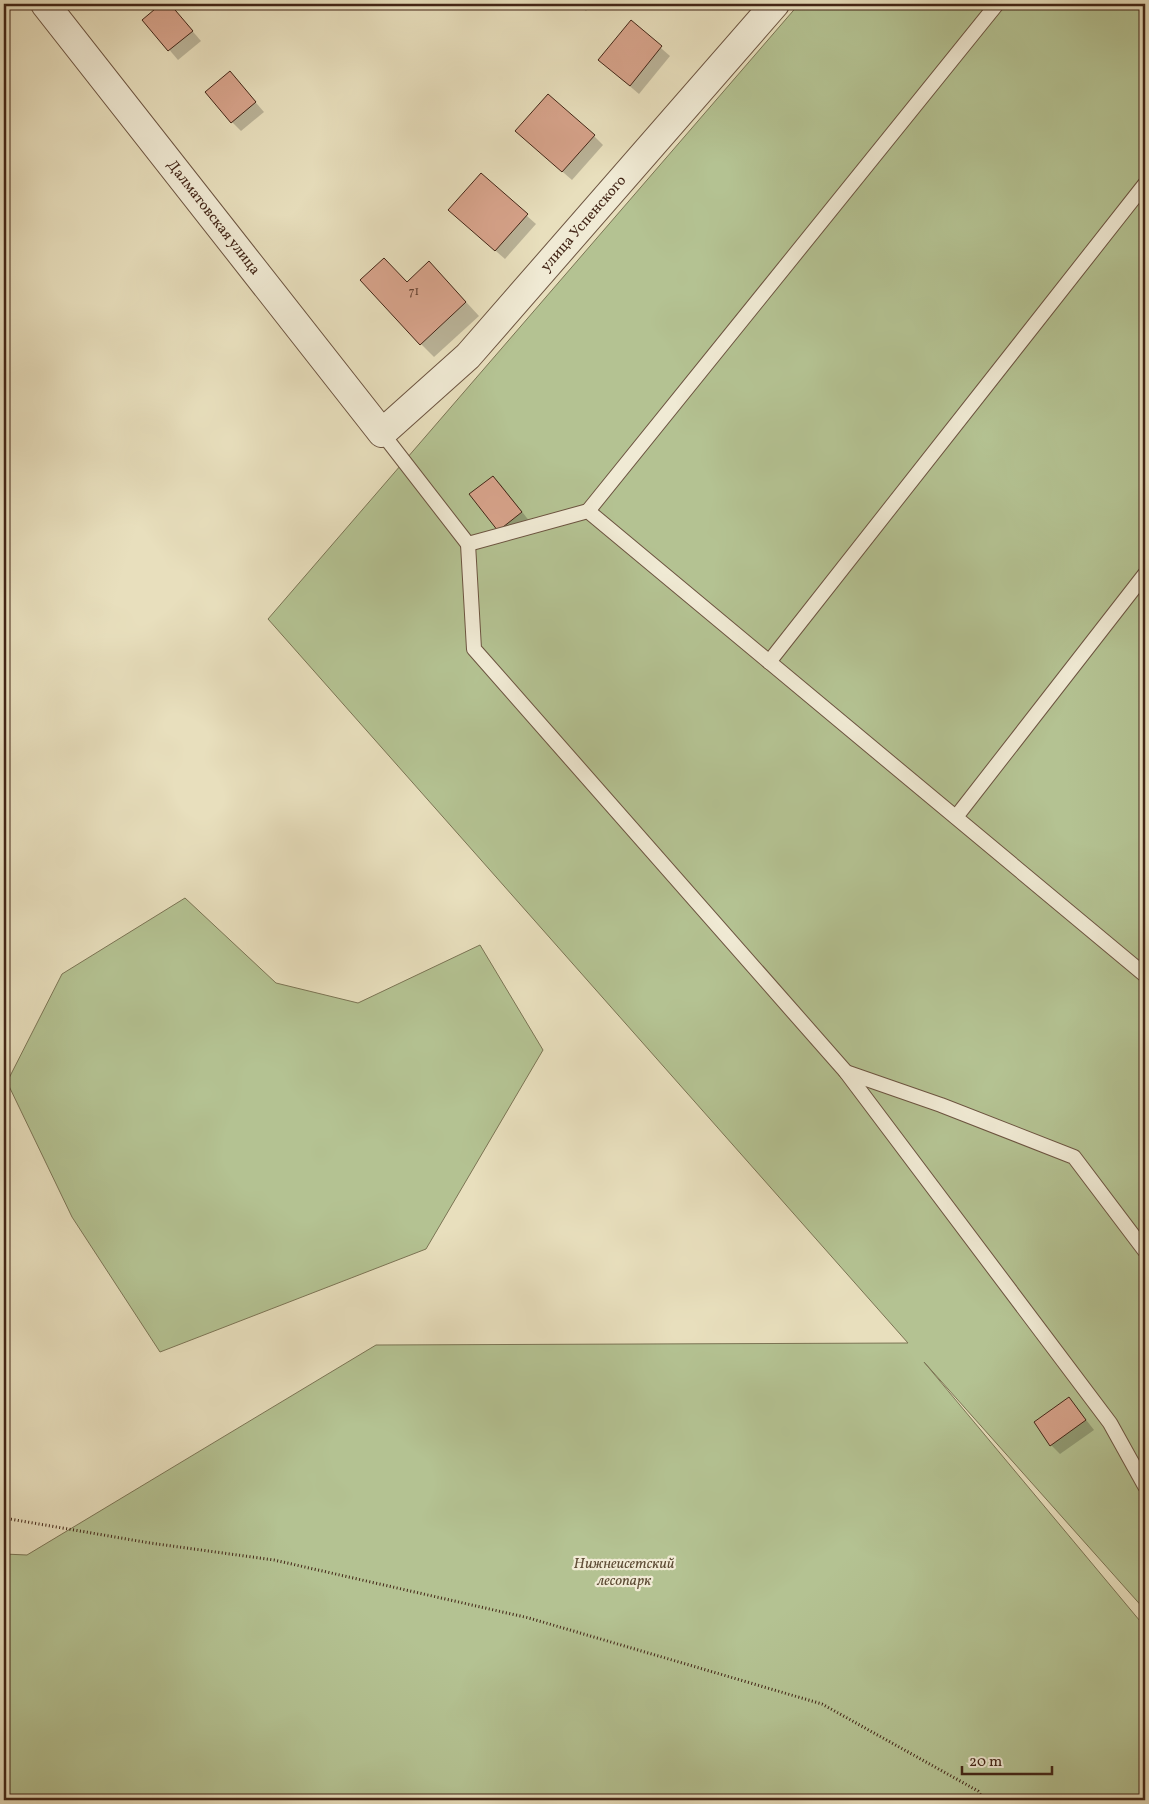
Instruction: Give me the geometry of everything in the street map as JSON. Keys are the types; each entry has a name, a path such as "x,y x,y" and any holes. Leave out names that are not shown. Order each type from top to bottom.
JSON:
{"street":[{"name":"Далматовская улица","path":"45,4 382,433"},
{"name":"улица Успенского","path":"382,433 468,356 775,4"}],"lane":[{"path":"468,544 588,511 997,4"},
{"path":"769,662 1145,184"},
{"path":"382,433 468,544 474,649 846,1072 1110,1423 1145,1486"},
{"path":"588,511 956,818 1143,968"},
{"path":"956,818 1145,574"},
{"path":"846,1072 941,1105 1074,1157 1145,1251"}],"path":[{"path":"4,1518 150,1543 274,1560 529,1618 822,1704 978,1790 984,1800"}],"green space":[{"name":"Нижнеисетский лесопарк","path":"799,4 1145,4 1145,1610 924,1362 1145,1627 1145,1800 4,1800 4,1554 27,1555 376,1345 908,1343 268,619"},
{"path":"185,898 276,983 358,1003 480,945 543,1050 426,1249 160,1352 72,1217 7,1082 62,974"}],"building":[{"path":"161,4 170,4 193,31 168,51 142,20"},
{"path":"631,20 662,46 630,86 598,60"},
{"path":"230,71 256,102 231,123 205,92"},
{"path":"548,94 595,135 562,172 515,131"},
{"path":"481,173 528,214 495,251 448,210"},
{"path":"384,258 407,282 429,261 466,302 420,345 360,280"},
{"path":"493,476 522,512 498,531 469,494"},
{"path":"1069,1397 1086,1420 1050,1446 1034,1422"}]}
